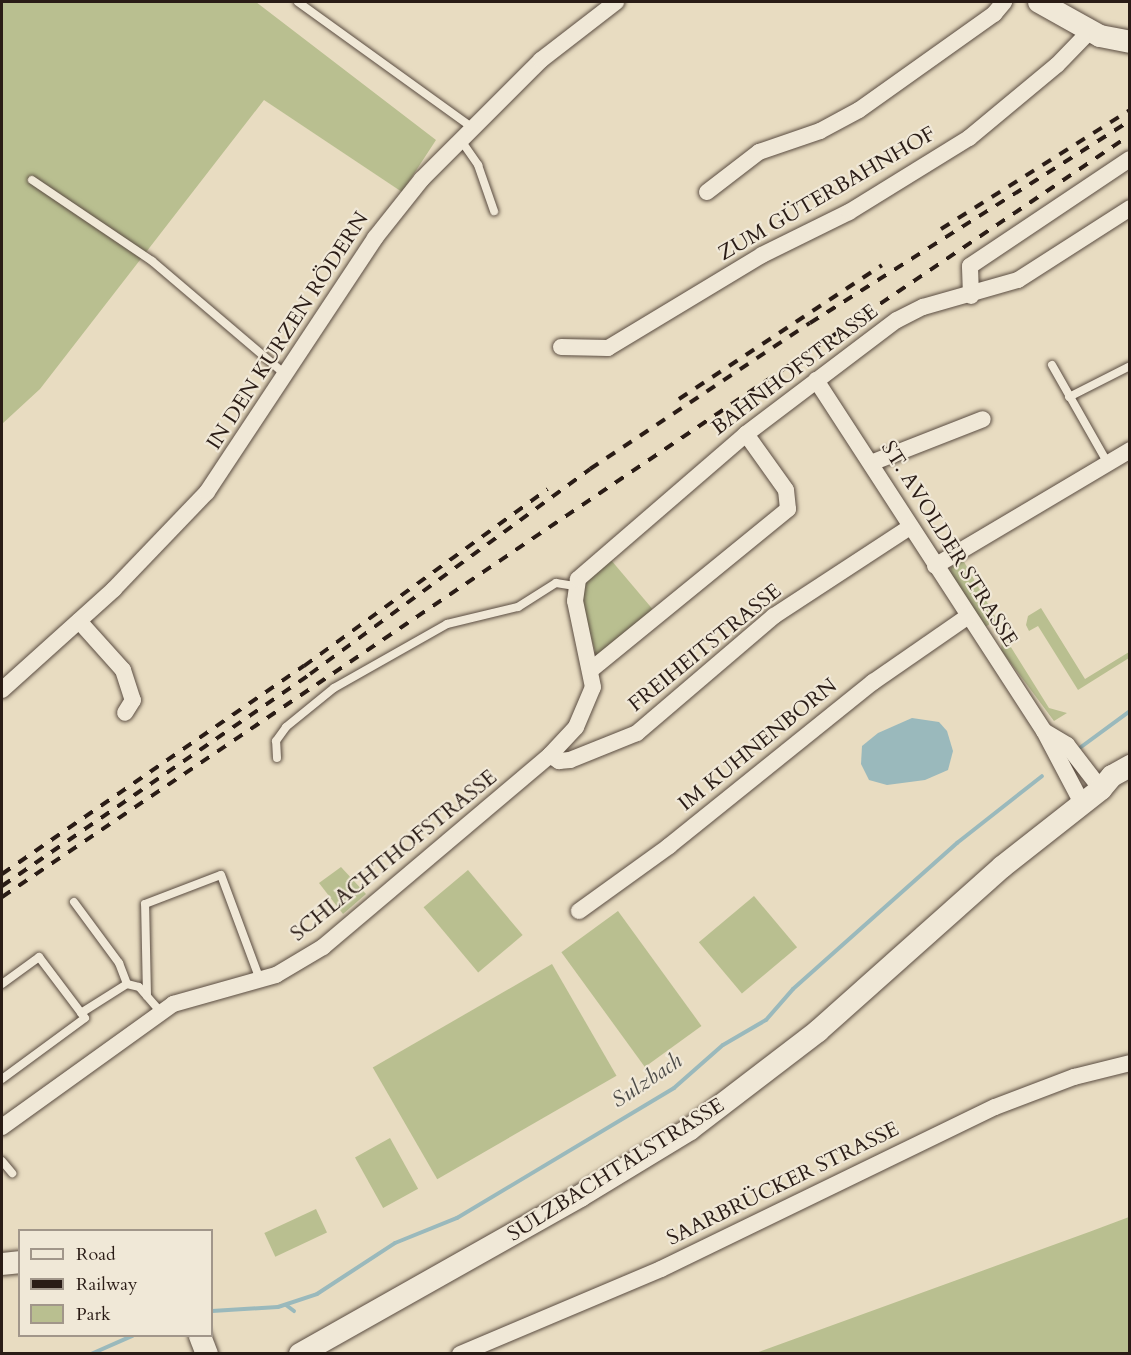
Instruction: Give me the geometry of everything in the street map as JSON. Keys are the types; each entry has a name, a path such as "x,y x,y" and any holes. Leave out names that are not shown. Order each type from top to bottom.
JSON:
{"main road":[{"path":"1039,2 1107,39 1130,42"},
{"name":"SULZBACHTALSTRASSE","path":"300,1353 580,1196 690,1129 818,1032 1002,867 1082,803 1120,780"},
{"path":"2,1264 18,1262"},
{"path":"201,1337 207,1353"}],"street":[{"name":"IN DEN KURZEN RÖDERN","path":"2,690 79,621 196,506 231,461 389,219 465,133 541,60 616,2"},
{"path":"706,192 759,152 820,131 859,110 994,14 1004,2"},
{"name":"ZUM GÜTERBAHNHOF","path":"561,347 608,348 762,255 849,212 969,138 1056,65 1090,31"},
{"path":"971,297 970,266 1130,159"},
{"name":"BAHNHOFSTRASSE","path":"576,583 746,434 897,320 923,308 971,297 1018,280 1130,208"},
{"name":"ST. AVOLDER STRASSE","path":"816,380 872,463 934,566 1044,731 1082,803"},
{"path":"872,463 983,419"},
{"path":"592,669 788,509 786,490 746,434"},
{"path":"934,566 1130,450"},
{"name":"FREIHEITSTRASSE","path":"550,755 559,760 570,760 623,741 774,616 910,527"},
{"name":"SCHLACHTHOFSTRASSE","path":"2,1127 161,1012 184,999 260,980 286,970 323,947 550,755 587,708 593,687 592,669 576,583"},
{"name":"IM KUHNENBORN","path":"579,911 669,846 873,682 967,616"},
{"path":"79,621 123,670 133,700 125,712"},
{"name":"ST. AVOLDER STRASSE","path":"1044,731 1120,780"},
{"name":"SAARBRÜCKER STRASSE","path":"460,1353 661,1269 995,1107 1074,1077 1130,1063"}],"lane":[{"path":"298,2 465,133 494,211"},
{"path":"32,180 152,261 286,376"},
{"path":"1052,365 1107,462"},
{"path":"1069,398 1130,366"},
{"path":"277,758 276,741 286,727 334,688 447,624 518,607 556,583 576,583"},
{"path":"147,996 145,904 221,875 260,980"},
{"path":"74,902 119,963 127,984"},
{"path":"2,984 39,957 85,1018 2,1079"},
{"path":"81,1013 127,984 139,987 161,1012"},
{"path":"2,1161 12,1173"}],"green space":[{"path":"2,2 256,2 436,140 402,192 264,100 40,389 2,424"},
{"path":"611,560 655,612 597,659 582,603 583,584"},
{"path":"963,560 997,620 985,627 950,574 951,567"},
{"path":"1041,608 1085,679 1129,652 1129,658 1078,690 1038,626 1029,631 1026,625 1028,616"},
{"path":"1013,633 1017,639 1009,644 1049,708 1067,713 1054,721 1001,650 1002,641"},
{"path":"341,867 366,894 343,914 319,883"},
{"path":"468,870 523,935 478,972 424,907"},
{"path":"754,896 797,947 742,994 699,942"},
{"path":"618,911 701,1026 645,1067 561,952"},
{"path":"552,964 616,1076 437,1179 373,1068"},
{"path":"390,1138 418,1189 383,1208 355,1157"},
{"path":"316,1209 327,1233 275,1257 264,1233"},
{"path":"1129,1217 1129,1353 756,1353 1089,1232"}],"water":[{"path":"912,718 939,722 947,731 953,751 948,770 925,780 887,785 869,780 861,764 862,746 878,733"}],"waterway":[{"name":"Sulzbach","path":"1081,747 1130,711"},
{"name":"Sulzbach","path":"213,1311 278,1307 317,1294 395,1243 457,1218 674,1088 723,1045 766,1020 793,989 957,843 1042,776"},
{"path":"286,1305 294,1311"},
{"name":"Sulzbach","path":"91,1354 130,1337"}],"railway":[{"path":"941,229 1130,110"},
{"path":"2,886 310,674 590,469 810,323 1130,121"},
{"path":"2,897 1130,135"},
{"path":"679,399 882,265"},
{"path":"2,874 304,666 548,489"}]}
